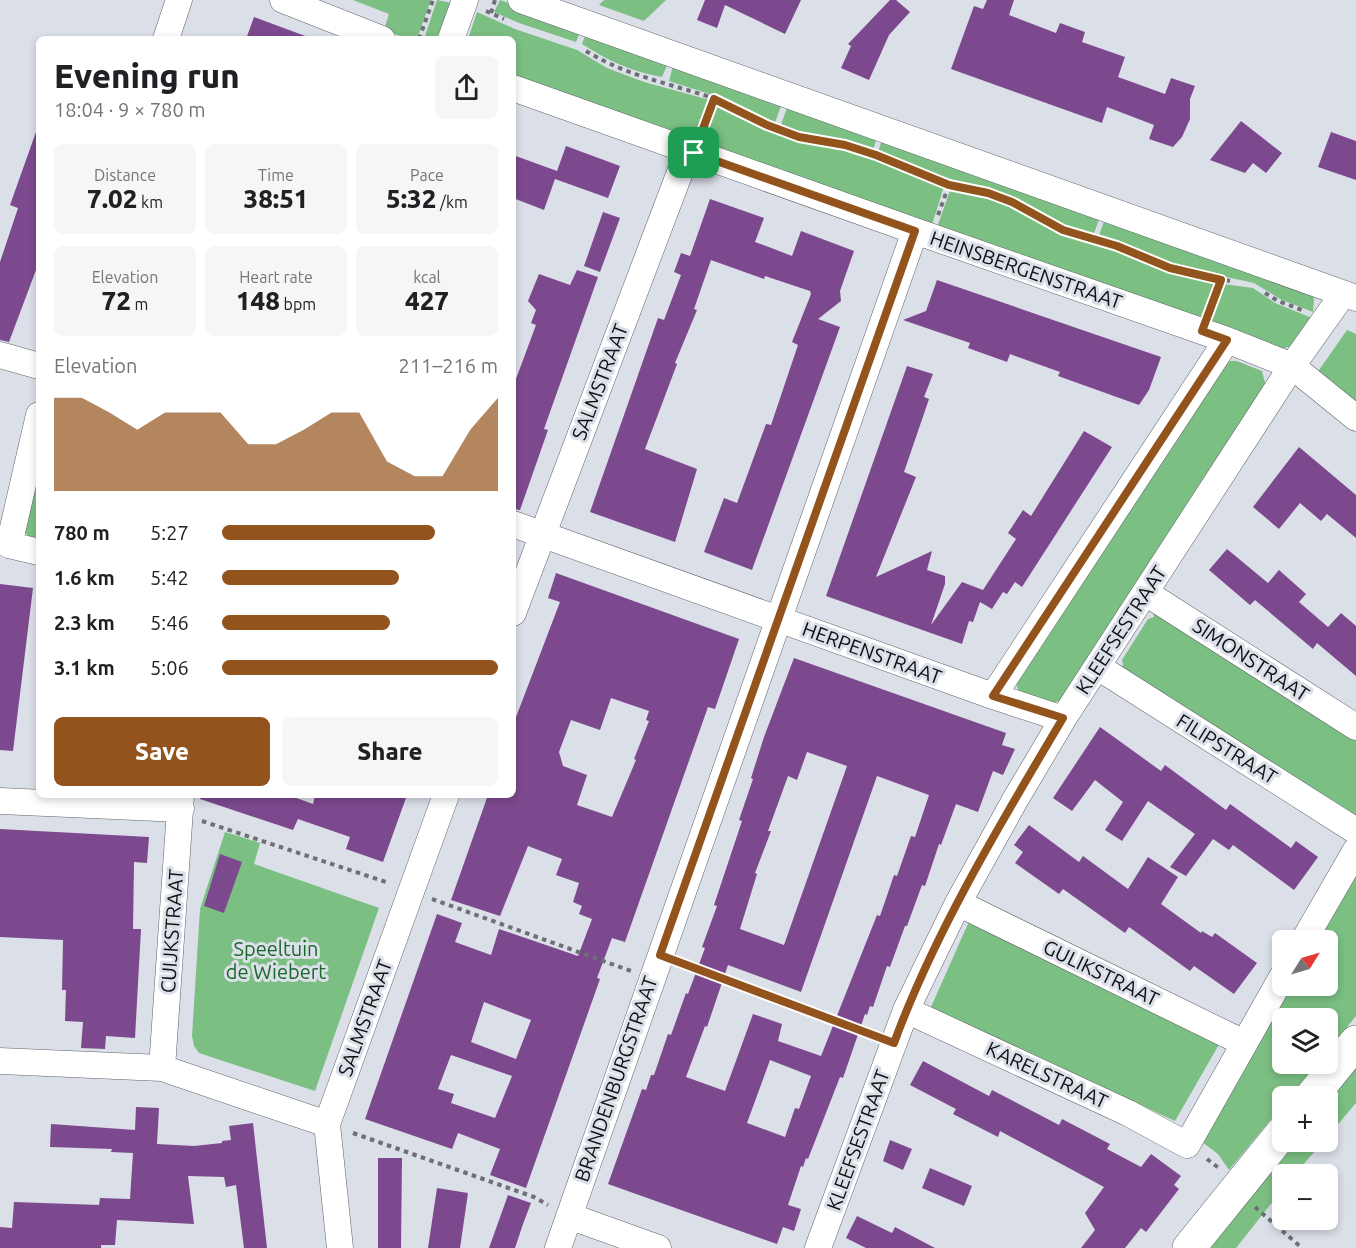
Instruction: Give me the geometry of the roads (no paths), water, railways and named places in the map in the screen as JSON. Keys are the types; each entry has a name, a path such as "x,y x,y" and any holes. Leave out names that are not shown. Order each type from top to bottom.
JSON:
{"street":[{"path":"167,36 179,0"},
{"path":"283,0 374,36"},
{"path":"452,36 465,0"},
{"path":"515,11 1349,296"},
{"name":"HEINSBERGENSTRAAT","path":"516,89 1227,340 1292,366 1356,418"},
{"name":"SALMSTRAAT","path":"516,605 691,152"},
{"name":"BRANDENBURGSTRAAT","path":"558,1248 777,619 922,234"},
{"name":"KLEEFSESTRAAT","path":"818,1248 906,1010 958,903 1063,718 1292,366 1325,319 1349,296"},
{"path":"993,696 1227,340"},
{"path":"0,355 36,365"},
{"path":"36,426 4,544 36,551"},
{"name":"HERPENSTRAAT","path":"516,525 993,696 1063,718"},
{"name":"SIMONSTRAAT","path":"1146,593 1356,727"},
{"name":"FILIPSTRAAT","path":"1098,667 1356,831"},
{"name":"SALMSTRAAT","path":"340,1248 327,1124 446,798"},
{"path":"0,801 44,799 181,802"},
{"name":"CUIJKSTRAAT","path":"162,1068 181,802"},
{"path":"1310,930 1356,850"},
{"name":"GULIKSTRAAT","path":"958,903 1244,1043"},
{"path":"1244,1043 1272,994"},
{"name":"KARELSTRAAT","path":"906,1010 1128,1113 1187,1144 1244,1043"},
{"path":"1320,1086 1356,1042"},
{"path":"0,1061 162,1068 327,1124"},
{"path":"1189,1248 1272,1146"},
{"path":"569,1216 658,1248"}],"park label":[{"name":"Speeltuin de Wiebert","path":"276,960"}]}
